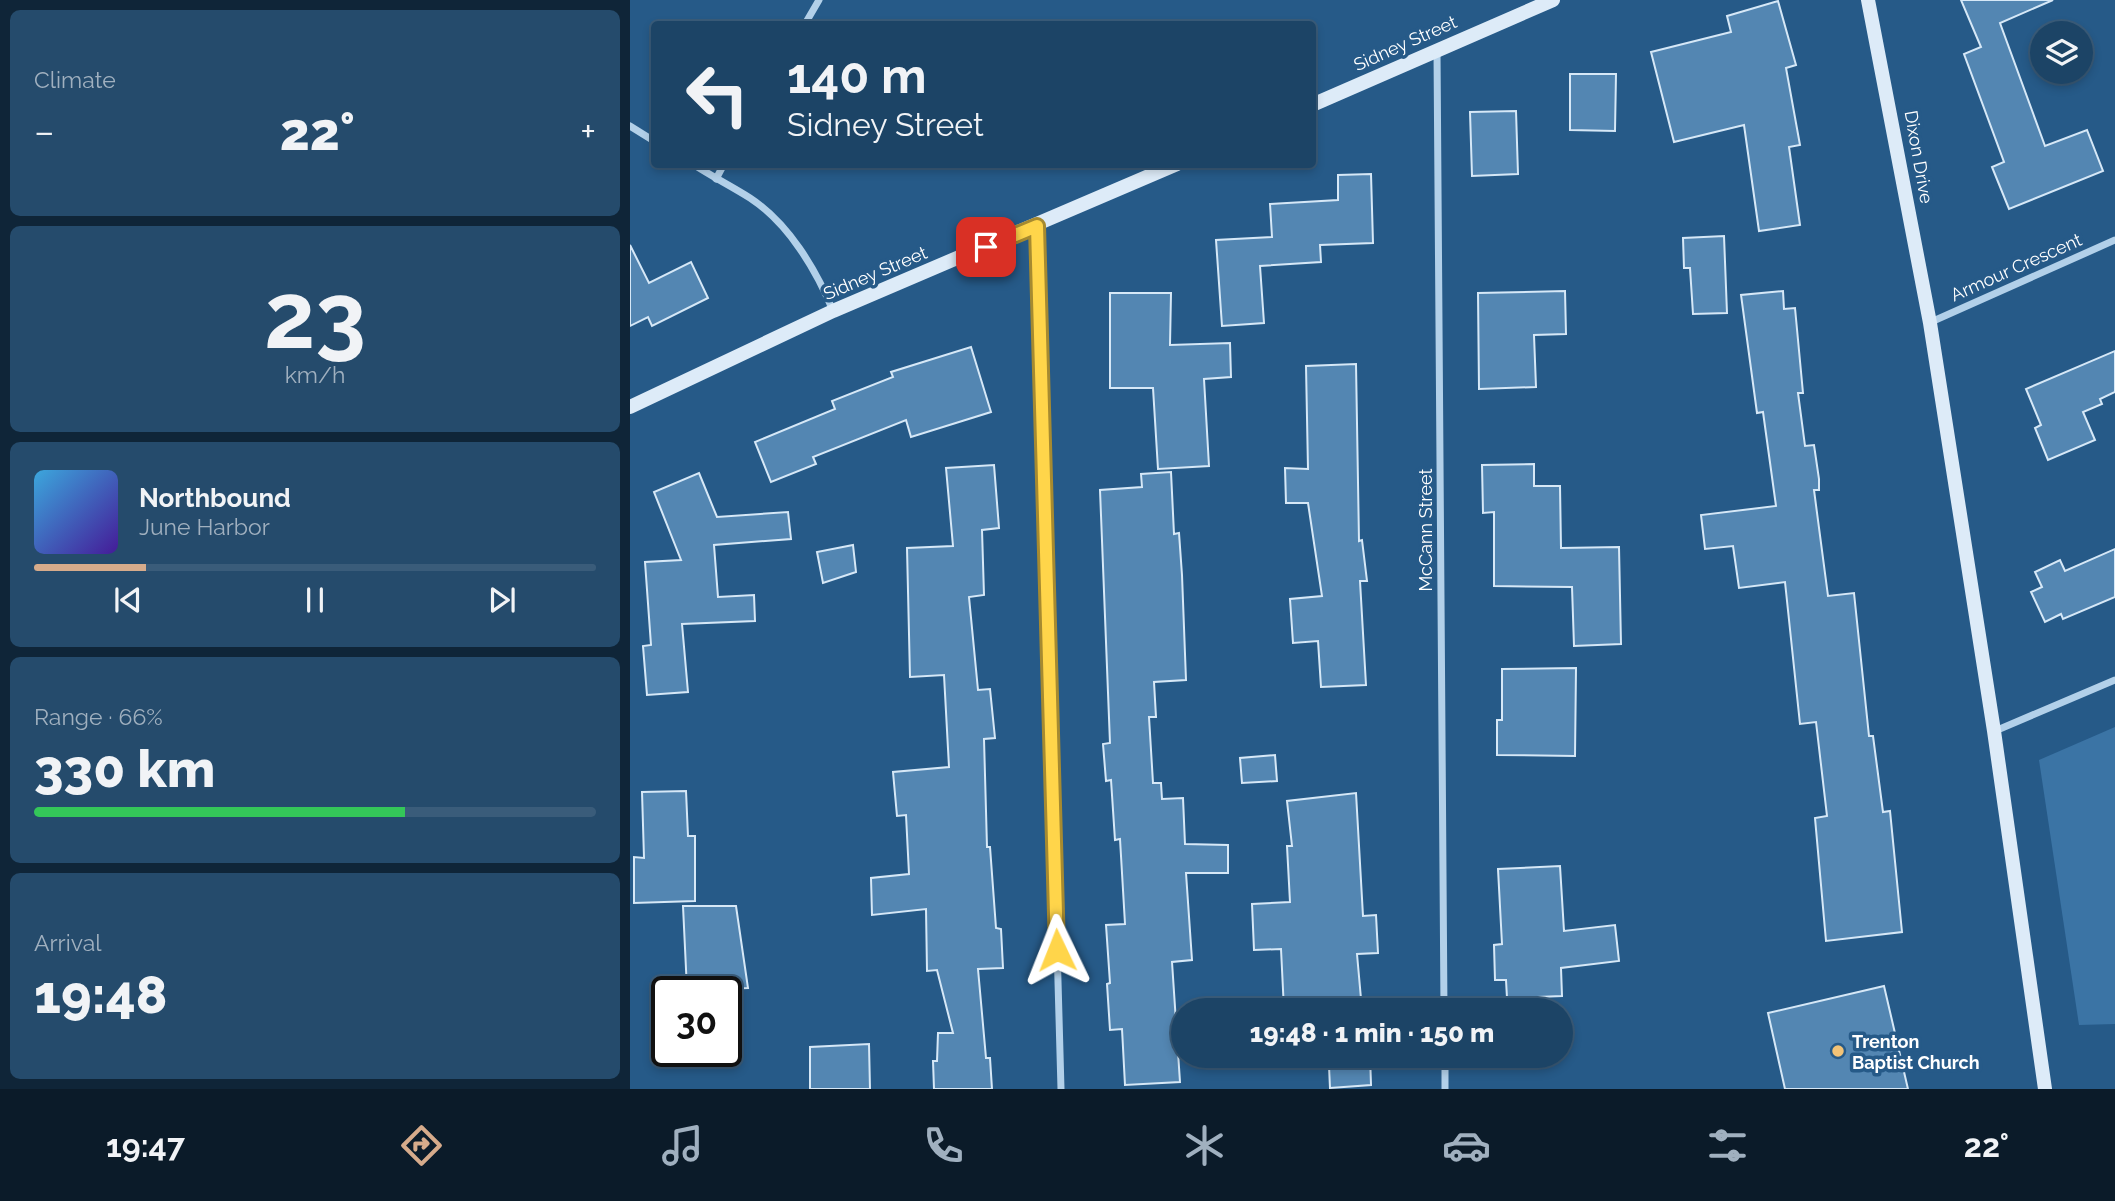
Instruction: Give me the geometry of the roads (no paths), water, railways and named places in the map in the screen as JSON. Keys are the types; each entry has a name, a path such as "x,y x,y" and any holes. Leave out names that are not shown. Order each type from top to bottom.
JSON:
{"main road":[{"name":"Sidney Street","path":"1316,102 1553,0"},
{"name":"Dixon Drive","path":"1868,0 1930,323 1994,731 2045,1089"},
{"name":"Sidney Street","path":"630,407 833,311 1168,168"}],"street":[{"path":"807,21 819,0"},
{"name":"McCann Street","path":"1437,50 1444,998"},
{"path":"630,125 651,139"},
{"path":"699,168 751,199 778,223 819,278 833,311"},
{"path":"716,179 722,168"},
{"path":"1037,226 1061,1089"},
{"name":"Armour Crescent","path":"1930,323 2115,240"},
{"path":"1994,731 2115,680"},
{"path":"1445,1068 1445,1089"}],"place":[{"name":"Trenton Baptist Church","path":"1838,1051"}]}
